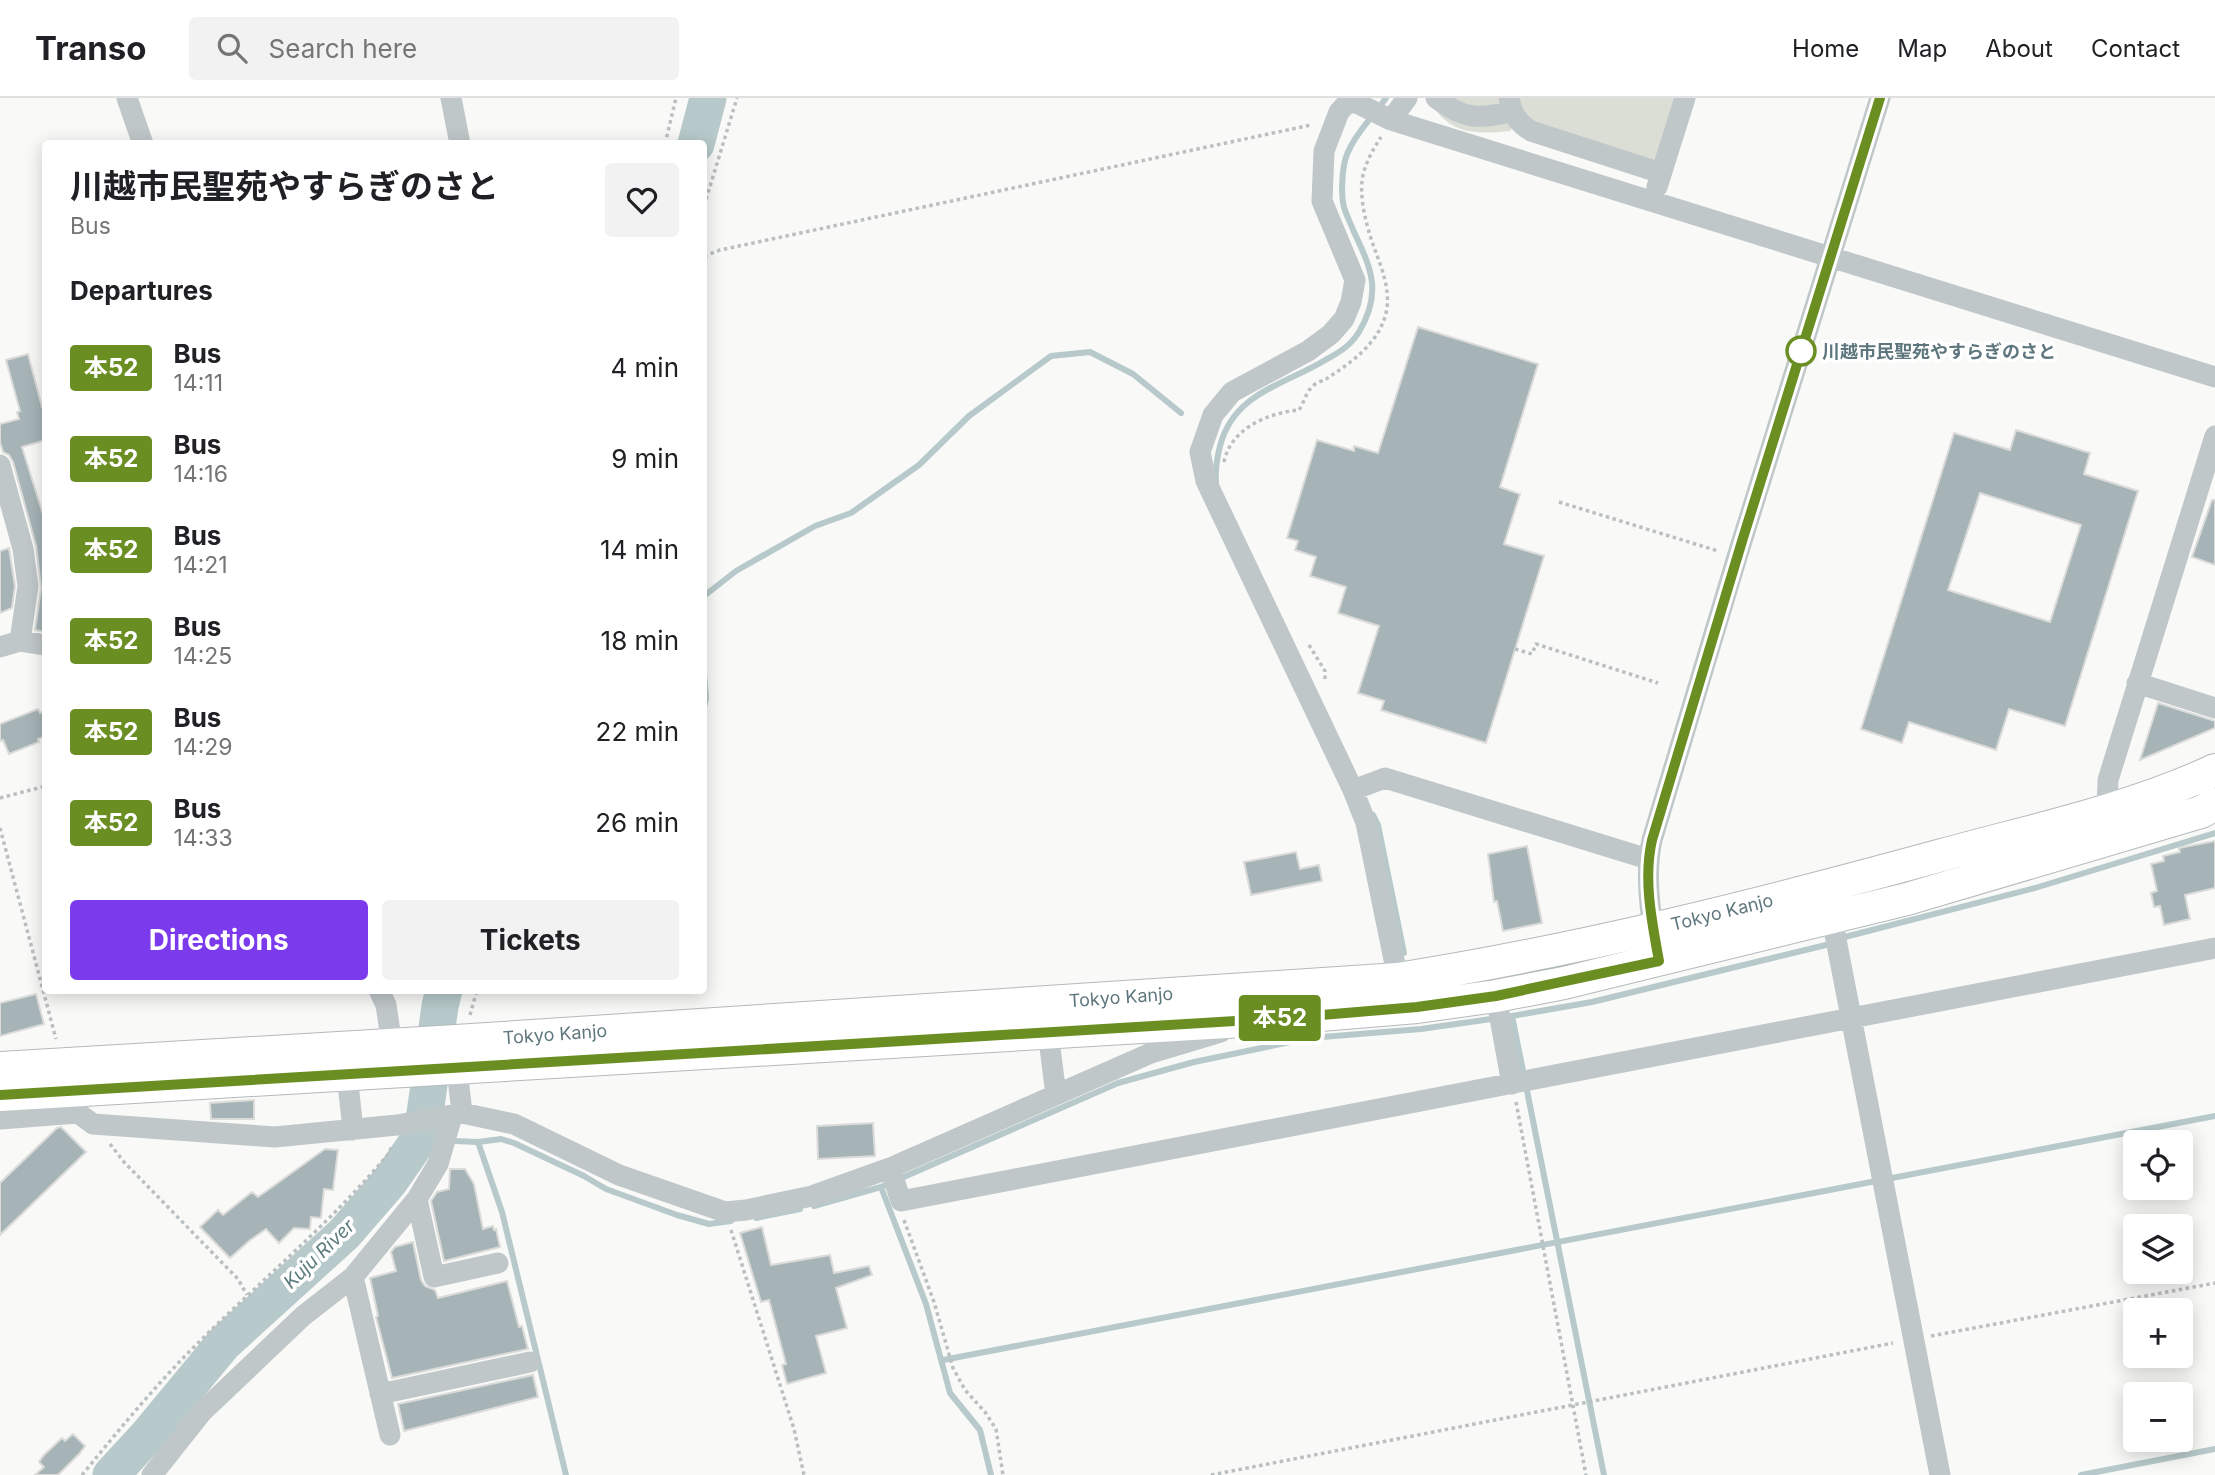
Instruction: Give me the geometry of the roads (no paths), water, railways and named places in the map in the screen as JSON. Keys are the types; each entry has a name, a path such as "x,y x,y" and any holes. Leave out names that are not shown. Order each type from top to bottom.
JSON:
{"highway":[{"name":"Tokyo Kanjo","path":"0,1095 73,1098 347,1074 457,1055 1398,979 1486,965 1825,887 2107,809 2186,783 2215,770"},
{"name":"Tokyo Kanjo","path":"0,1068 73,1098 392,1045 457,1055 1048,1032 1260,1020 1417,1007 1496,996 1659,961 1832,919 2201,812 2215,804"}],"street":[{"path":"127,98 142,140"},
{"path":"451,98 459,140"},
{"path":"1382,115 1406,98"},
{"path":"1436,98 1452,110 1473,117 1491,117 1510,105 1519,123 1531,131 1661,173"},
{"path":"1653,202 1685,98"},
{"path":"1659,961 1653,928 1648,859 1737,557 1880,98"},
{"path":"1398,979 1360,787 1206,481 1200,452 1213,415 1232,392 1308,351 1331,334 1344,319 1351,302 1354,280 1322,201 1324,151 1339,113 1348,102 1653,202 2215,377"},
{"path":"2107,809 2108,780 2215,436"},
{"path":"0,465 23,549 27,586 10,644 42,645"},
{"path":"2137,682 2215,708"},
{"path":"1360,787 1385,778 1648,859"},
{"path":"1832,919 1940,1475"},
{"path":"890,1168 901,1201 2215,948"},
{"path":"381,994 386,1005 392,1045"},
{"path":"1496,996 1513,1084"},
{"path":"0,1119 73,1098 275,1137 397,1125 457,1115 514,1124 619,1175 726,1212 812,1196 890,1168 1151,1053 1260,1020"},
{"path":"1048,1032 1056,1095"},
{"path":"152,1475 202,1412 303,1316 353,1278 416,1199 438,1164 457,1115 457,1055"},
{"path":"347,1074 353,1130"},
{"path":"416,1199 434,1277 498,1263"},
{"path":"353,1278 390,1436"},
{"path":"380,1394 530,1362"}],"waterway":[{"name":"Kuju River","path":"697,140 708,98"},
{"path":"1216,482 1220,446 1237,413 1263,392 1341,351 1356,337 1366,318 1372,282 1366,258 1344,207 1343,175 1350,147 1386,98"},
{"path":"707,594 736,571 815,526 851,513 919,465 969,416 1051,356 1090,352 1133,374 1181,413"},
{"path":"1373,815 1378,825 1404,953"},
{"path":"1512,1016 1592,1002 1826,945 1841,938 2035,888 2215,833"},
{"name":"Kuju River","path":"111,1475 224,1343 344,1234 390,1181 422,1135 443,994"},
{"path":"814,1206 881,1187 1118,1083 1194,1062 1310,1038 1421,1029 1512,1016 1604,1475"},
{"path":"943,1360 2215,1116"},
{"path":"422,1135 478,1142 502,1212 566,1475"},
{"path":"478,1142 501,1139 514,1143 606,1189 677,1215 709,1224 731,1221"},
{"path":"881,1187 926,1304 950,1393 980,1430 991,1475"},
{"path":"756,1218 800,1209"},
{"path":"2081,1475 2215,1449"}],"place":[{"name":"川越市民聖苑やすらぎのさと","path":"1801,351"}]}
